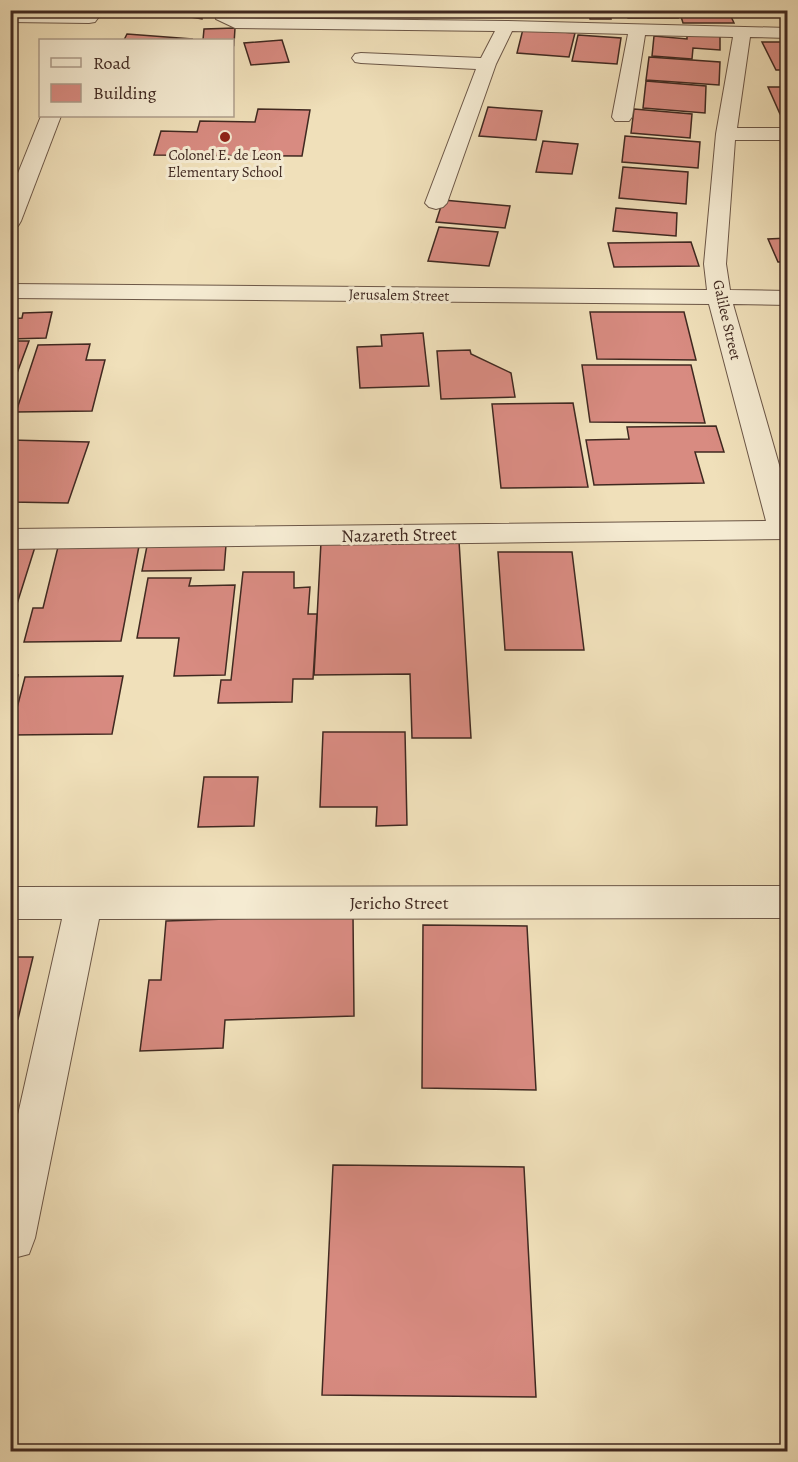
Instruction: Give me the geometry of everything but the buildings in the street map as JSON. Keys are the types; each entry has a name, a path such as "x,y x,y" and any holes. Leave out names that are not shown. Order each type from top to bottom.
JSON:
{"street":[{"path":"223,10 222,15 235,23 506,26 788,33"},
{"path":"10,17 88,20"},
{"path":"355,25 361,58 357,78"},
{"path":"436,203 487,64 506,26"},
{"path":"622,117 637,30"},
{"name":"Galilee Street","path":"742,33 726,134 714,264 719,298 785,530"},
{"path":"361,58 487,64"},
{"path":"10,221 51,117"},
{"path":"726,134 788,134"},
{"name":"Jerusalem Street","path":"10,291 788,298"},
{"name":"Nazareth Street","path":"10,539 785,530"},
{"name":"Jericho Street","path":"10,903 788,902"},
{"path":"13,1238 84,903"}],"place":[{"name":"Colonel E. de Leon Elementary School","path":"225,137"}]}
